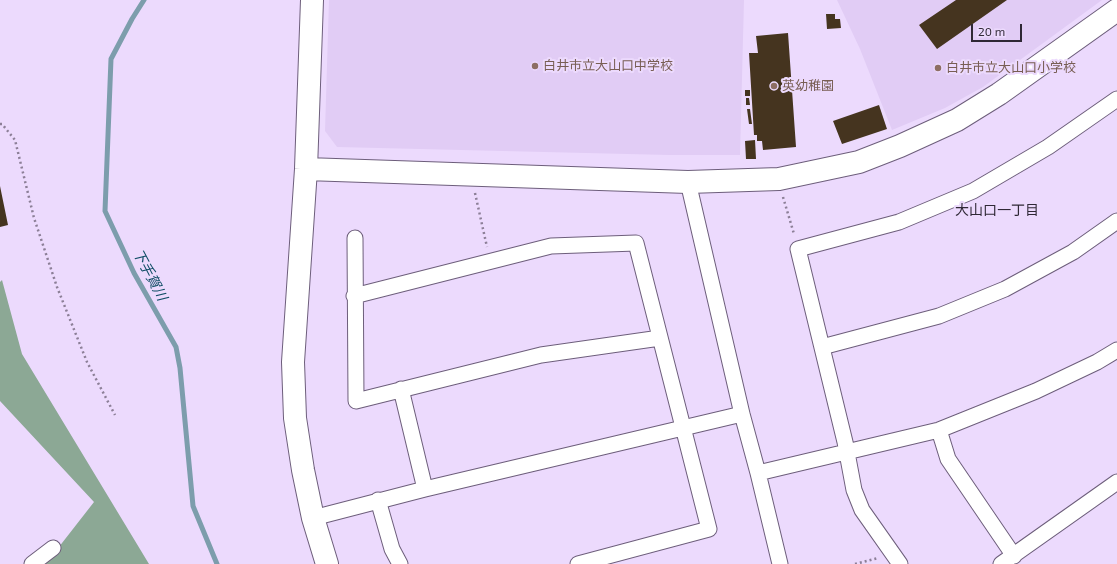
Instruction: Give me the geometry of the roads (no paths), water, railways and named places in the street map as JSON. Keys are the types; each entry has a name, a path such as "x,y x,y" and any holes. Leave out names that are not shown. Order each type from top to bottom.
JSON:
{"street":[{"path":"312,0 306,169 293,362 296,418 313,518 327,564"},
{"path":"306,169 688,182 779,179 859,162 900,146 957,120 999,94 1117,10"},
{"path":"897,559 862,510 854,490 848,451 798,249 899,222 973,191 1048,147 1117,99"},
{"path":"688,182 742,414 780,564"},
{"path":"822,348 939,316 1005,289 1073,252 1117,221"},
{"path":"355,238 354,296 356,401 541,355 660,338"},
{"path":"354,296 551,246 636,243 709,529 578,564"},
{"path":"758,473 939,430 1036,391 1097,362 1117,350"},
{"path":"401,389 424,489"},
{"path":"313,518 378,500 742,414"},
{"path":"939,430 948,459 1014,556"},
{"path":"1001,564 1117,482"},
{"path":"378,500 392,549 400,564"},
{"path":"32,564 53,548"}],"waterway":[{"name":"下手賀川","path":"144,0 111,59 105,211 134,273 176,347 180,368 193,506 217,564"}],"place":[{"name":"白井市立大山口中学校","path":"535,66"},
{"name":"白井市立大山口小学校","path":"938,68"},
{"name":"英幼稚園","path":"774,86"}],"district":[{"name":"大山口一丁目","path":"997,210"}]}
